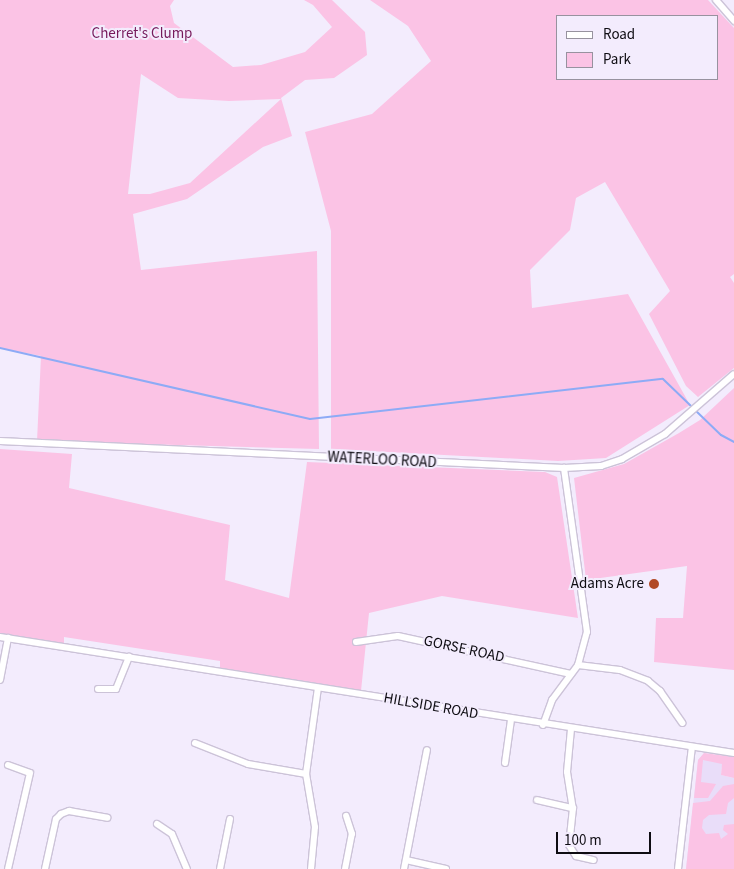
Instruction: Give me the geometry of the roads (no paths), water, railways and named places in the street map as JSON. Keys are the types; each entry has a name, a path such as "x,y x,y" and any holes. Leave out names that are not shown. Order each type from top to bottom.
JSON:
{"street":[{"path":"716,0 734,21"},
{"name":"WATERLOO ROAD","path":"0,441 564,468 601,466 622,459 665,434 734,374"},
{"path":"543,725 552,700 578,665 587,632 564,468"},
{"name":"GORSE ROAD","path":"356,642 398,636 548,667 571,674"},
{"name":"HILLSIDE ROAD","path":"0,637 511,720 734,753"},
{"path":"0,680 8,638"},
{"path":"98,689 116,689 129,657"},
{"path":"578,665 620,670 648,681 660,691 682,723"},
{"path":"311,869 315,827 306,774 318,688"},
{"path":"505,763 511,720"},
{"path":"571,729 567,772 573,808 569,845 576,856 594,860"},
{"path":"195,743 248,764 306,774"},
{"path":"678,869 692,747"},
{"path":"404,869 428,750"},
{"path":"8,765 30,773 8,869"},
{"path":"537,800 573,808"},
{"path":"44,869 56,819 61,814 69,811 107,818"},
{"path":"345,869 352,834 346,816"},
{"path":"220,869 231,823"},
{"path":"157,824 172,834 187,869"},
{"path":"406,860 446,869"}],"waterway":[{"path":"0,348 310,419 663,379 692,407"},
{"path":"695,410 721,435 734,442"}],"place":[{"name":"Adams Acre","path":"654,584"}],"park label":[{"name":"Cherret's Clump","path":"142,34"}]}
